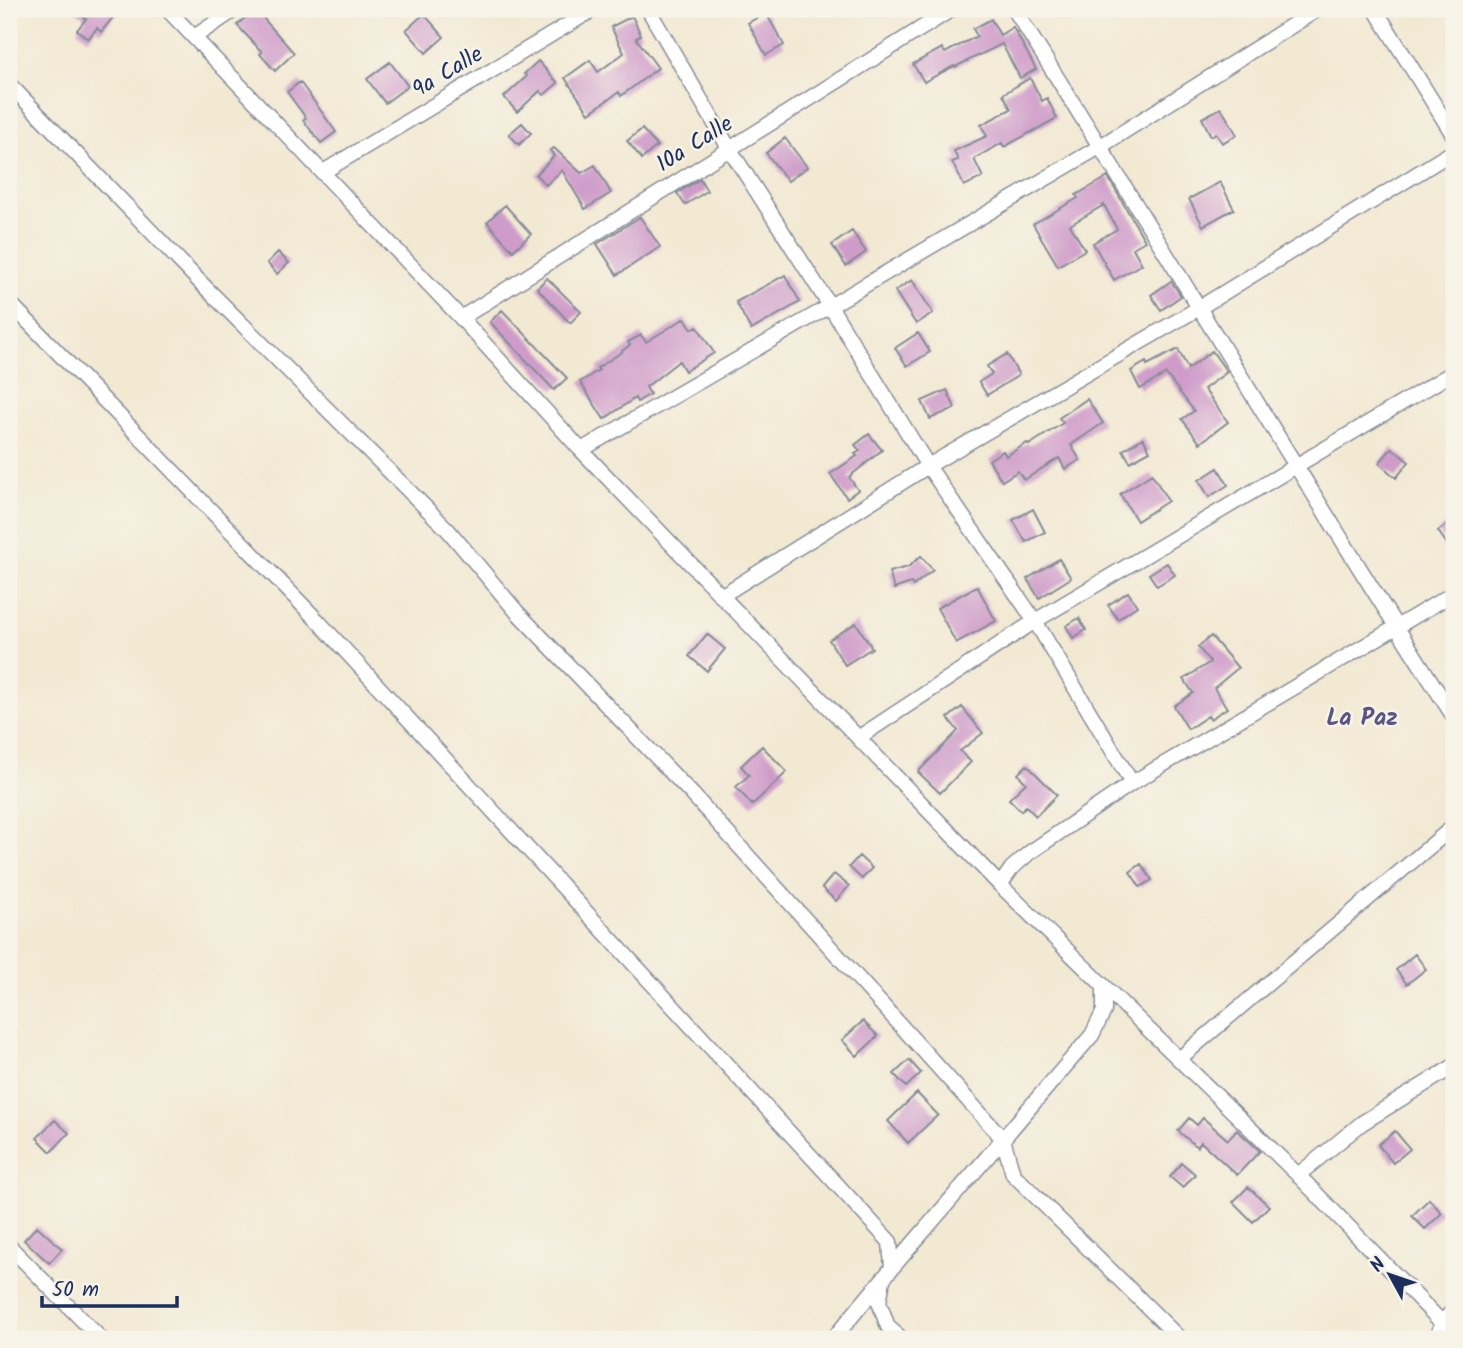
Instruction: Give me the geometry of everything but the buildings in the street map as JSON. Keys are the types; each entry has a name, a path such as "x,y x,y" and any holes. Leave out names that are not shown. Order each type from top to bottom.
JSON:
{"street":[{"path":"167,9 461,318 581,450 1000,886 1298,1175 1454,1335"},
{"path":"194,37 236,9"},
{"name":"9a Calle","path":"323,172 594,9"},
{"path":"648,9 729,148 928,466 1035,621 1132,783"},
{"name":"10a Calle","path":"461,318 952,9"},
{"path":"1014,9 1101,146 1296,467 1454,717"},
{"path":"581,450 1101,146 1318,9"},
{"path":"1375,9 1454,136"},
{"path":"9,84 208,290 448,530 517,612 692,794 1003,1139 1013,1174 1180,1339"},
{"path":"722,596 928,466 1199,308 1454,151"},
{"path":"9,302 317,620 890,1242 887,1273 878,1302 888,1327 902,1339"},
{"path":"858,738 1035,621 1454,372"},
{"path":"1000,886 1012,868 1029,853 1132,783 1454,593"},
{"path":"1179,1059 1454,826"},
{"path":"833,1339 1092,1035 1104,1011 1104,986"},
{"path":"1298,1175 1362,1122 1454,1066"},
{"path":"9,1247 101,1339"},
{"path":"1437,1339 1442,1322 1454,1310"}],"district":[{"name":"La Paz","path":"1362,717"}]}
